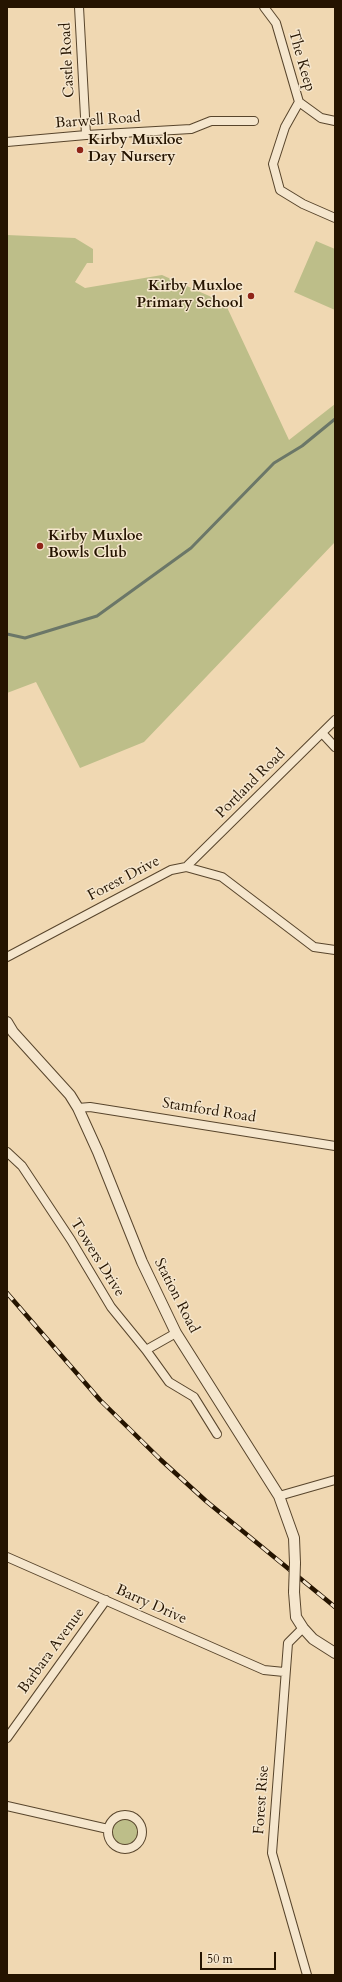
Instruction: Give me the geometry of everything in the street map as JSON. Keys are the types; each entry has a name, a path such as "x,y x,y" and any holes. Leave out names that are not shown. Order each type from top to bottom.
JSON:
{"street":[{"name":"Castle Road","path":"79,7 86,135"},
{"name":"The Keep","path":"264,7 276,23 299,102"},
{"path":"335,121 321,118 299,102 285,127 273,164 280,190 303,204 335,218"},
{"name":"Barwell Road","path":"7,142 86,135 191,129 211,121 254,121"},
{"name":"Portland Road","path":"186,867 335,720"},
{"path":"322,733 335,748"},
{"path":"186,867 222,877 314,947 335,950"},
{"name":"Forest Drive","path":"7,957 171,870 186,867"},
{"name":"Station Road","path":"7,1022 13,1032 70,1095 78,1108 98,1152 142,1262 176,1333 279,1496 294,1538 294,1592 296,1617 302,1628"},
{"name":"Stamford Road","path":"78,1108 90,1106 335,1146"},
{"name":"Towers Drive","path":"7,1152 22,1166 71,1240 111,1308 146,1350 169,1382 194,1397 217,1434"},
{"path":"146,1350 176,1333"},
{"path":"279,1496 335,1480"},
{"name":"Barry Drive","path":"7,1557 264,1670 284,1672"},
{"name":"Barbara Avenue","path":"7,1738 106,1600"},
{"path":"302,1628 313,1639 335,1653"},
{"name":"Forest Rise","path":"302,1628 288,1642 284,1672 272,1853 307,1975"},
{"path":"7,1806 108,1829"},
{"path":"130,1815 140,1822 143,1834 138,1844 134,1848 123,1850 113,1845 108,1835 108,1829 110,1824 118,1816 130,1815"}],"green space":[{"path":"7,235 75,238 93,249 93,263 87,263 75,282 85,288 162,275 225,303 289,440 335,404 335,542 144,742 80,768 36,682 7,693"},
{"path":"316,241 335,249 335,310 294,292"},
{"path":"125,1819 134,1823 138,1832 134,1841 125,1845 116,1841 112,1832 116,1823"}],"waterway":[{"path":"7,634 25,638 97,616 191,548 274,463 302,446 335,419"}],"railway":[{"path":"7,1293 100,1400 161,1460 206,1501 335,1607"}],"place":[{"name":"Kirby Muxloe Day Nursery","path":"80,150"},
{"name":"Kirby Muxloe Primary School","path":"251,296"},
{"name":"Kirby Muxloe Bowls Club","path":"40,546"}]}
